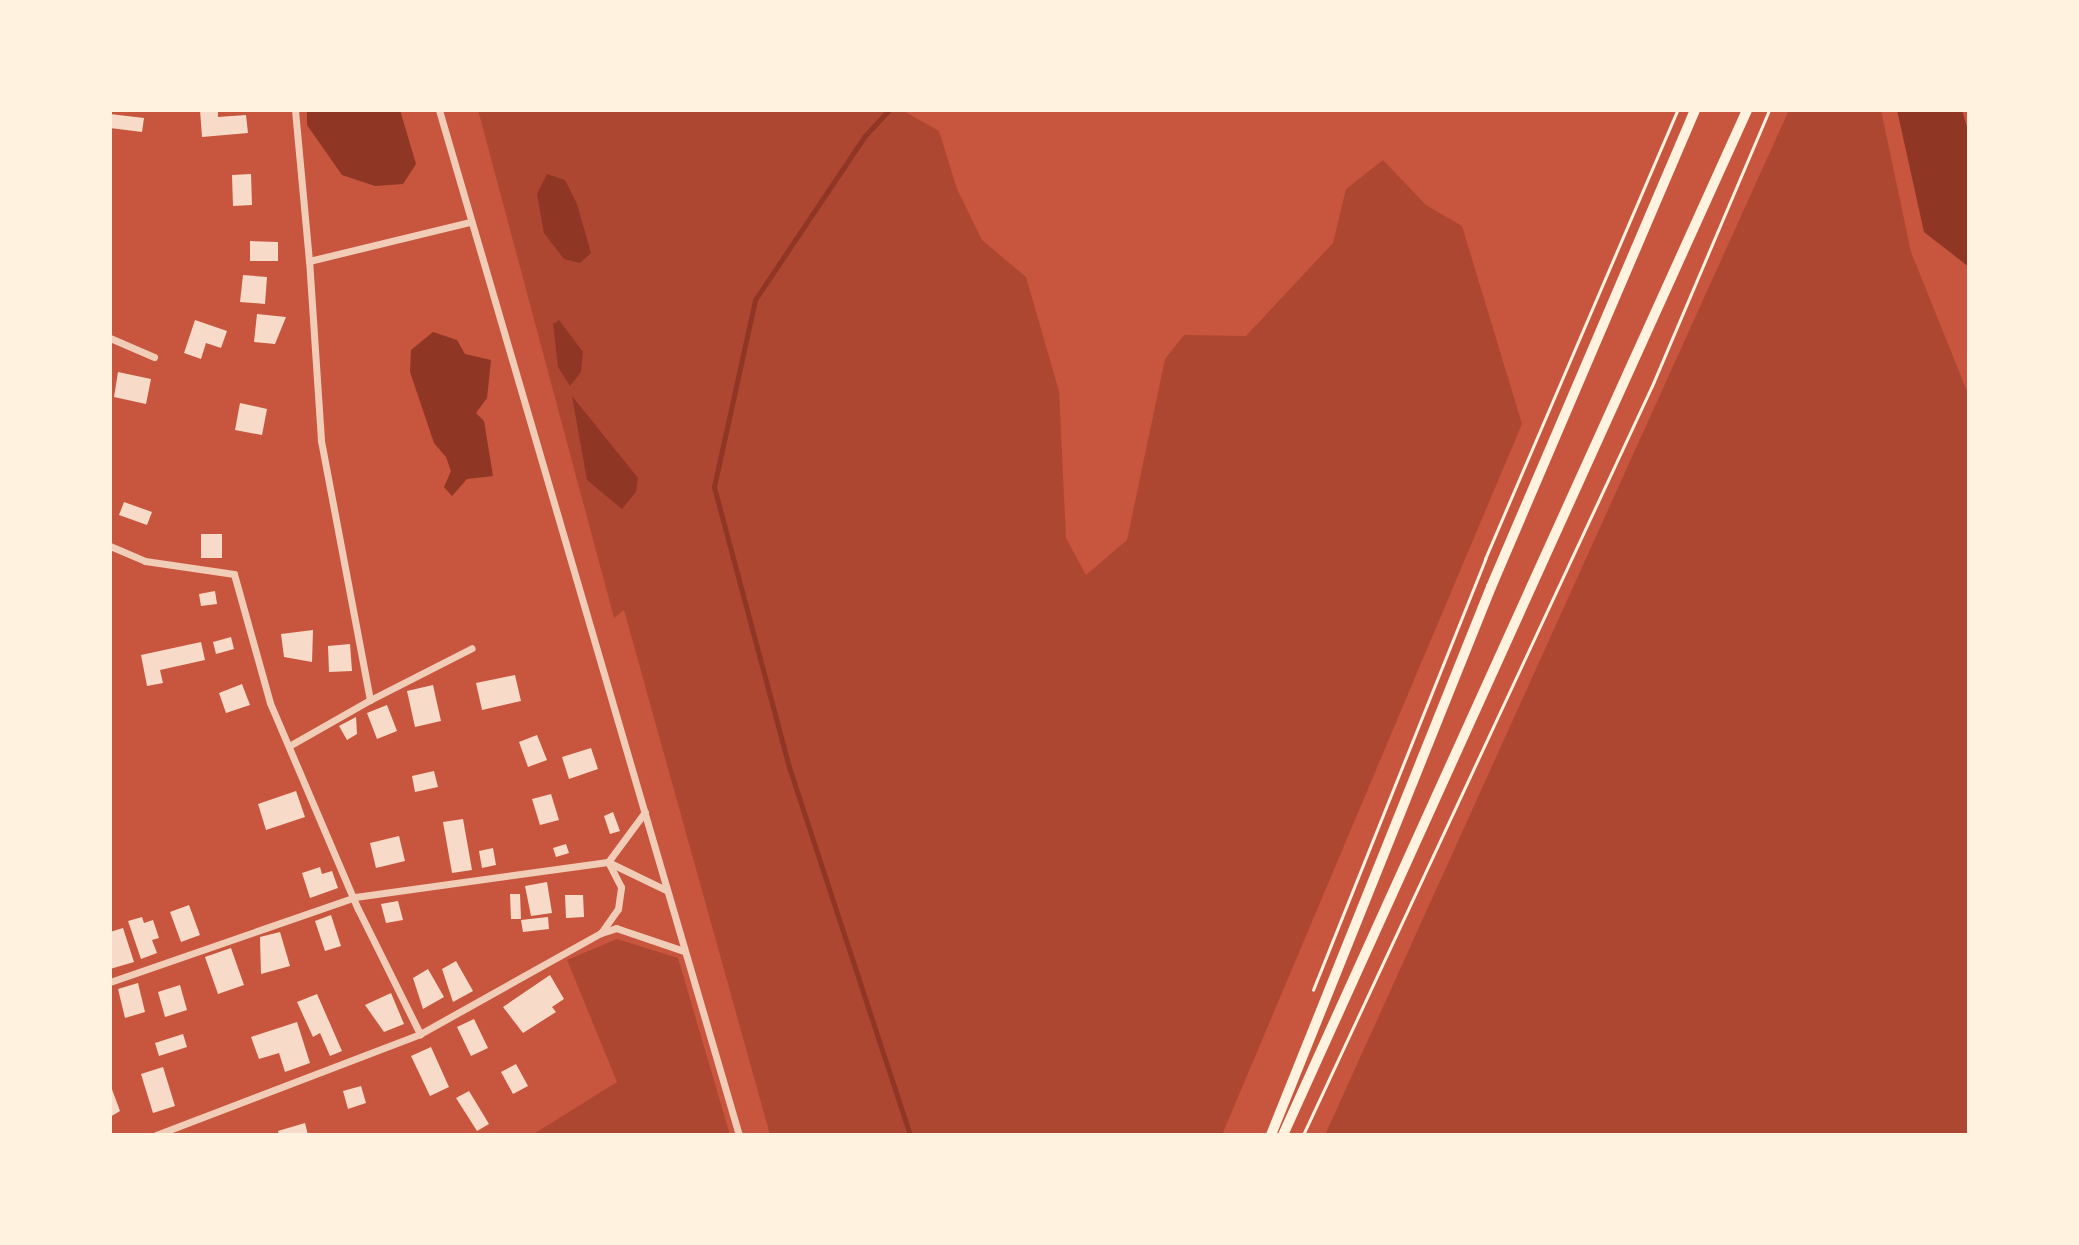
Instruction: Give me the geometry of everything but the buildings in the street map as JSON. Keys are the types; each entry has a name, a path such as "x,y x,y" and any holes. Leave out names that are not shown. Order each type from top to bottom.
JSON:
{"main road":[{"path":"1283,1135 1747,110"},
{"path":"1271,1135 1491,587 1693,116"}],"street":[{"path":"295,110 321,440 370,700"},
{"path":"439,110 739,1135"},
{"path":"309,261 470,222"},
{"path":"110,338 154,357"},
{"path":"110,545 145,561 234,574 270,703 355,897 420,1034"},
{"path":"289,746 370,700 472,648"},
{"path":"608,862 645,812"},
{"path":"601,933 618,909 621,887 608,862"},
{"path":"110,982 355,897 608,862 667,890"},
{"path":"156,1135 420,1034 601,933 616,928 684,951"}],"path":[{"path":"1303,1135 1652,386 1769,110"}],"shaded area":[{"path":"307,110 400,110 416,164 403,184 375,186 342,175 307,125"},
{"path":"478,110 902,110 939,131 957,189 982,240 1026,277 1059,391 1066,538 1086,575 1127,540 1165,359 1184,335 1246,336 1333,243 1346,189 1383,160 1426,205 1462,226 1522,424 1222,1135 770,1135 624,610 614,618"},
{"path":"1789,110 1881,110 1911,252 1969,396 1969,1135 1325,1135"},
{"path":"1897,110 1962,110 1969,134 1969,267 1924,232"},
{"path":"547,174 565,180 577,204 591,253 580,263 564,259 544,233 537,194"},
{"path":"559,320 583,352 581,372 570,386 558,367 553,324"},
{"path":"433,332 457,340 465,354 491,360 487,398 476,413 484,421 493,476 467,479 452,496 444,487 451,471 446,457 434,443 410,372 411,350"},
{"path":"572,396 638,478 636,492 622,509 587,480"},
{"path":"617,939 678,958 730,1135 532,1135 617,1082 567,960"}],"waterway":[{"path":"889,110 864,137 755,300 714,487 790,770 910,1135"}]}
